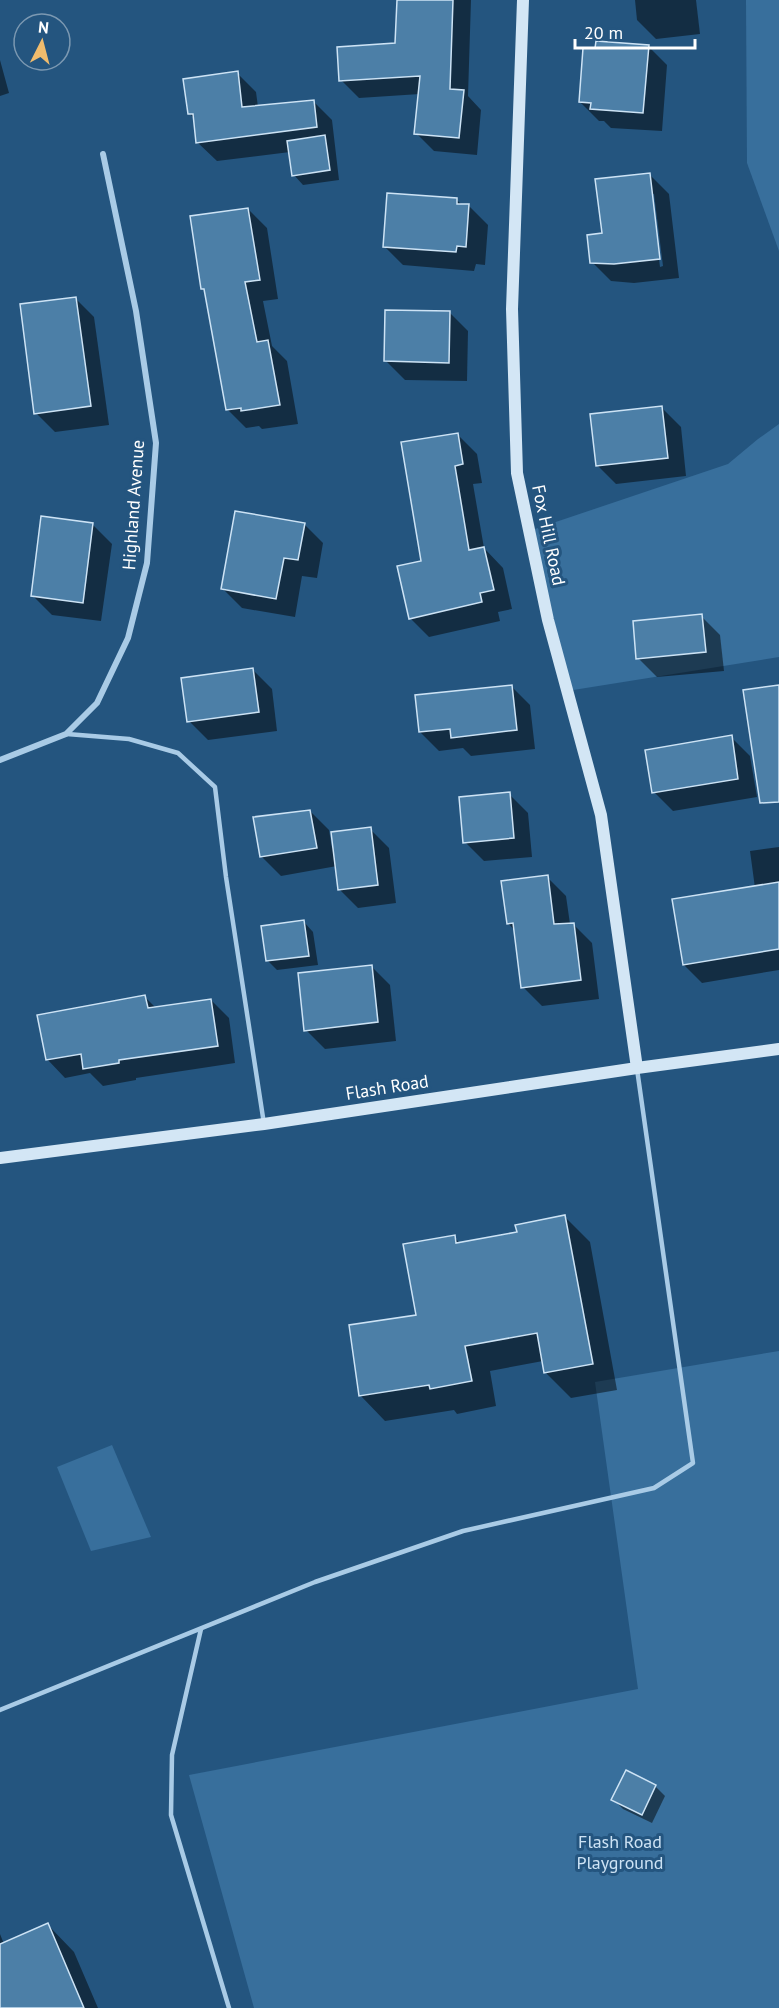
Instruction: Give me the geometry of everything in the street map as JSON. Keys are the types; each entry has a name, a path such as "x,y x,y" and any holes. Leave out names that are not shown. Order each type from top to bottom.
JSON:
{"street":[{"name":"Fox Hill Road","path":"523,0 512,309 517,473 548,620 601,815 637,1068"},
{"name":"Highland Avenue","path":"0,760 66,734 97,703 128,638 147,564 156,443 136,311 103,154"},
{"name":"Flash Road","path":"0,1158 264,1124 779,1049"}],"lane":[{"path":"66,734 129,739 178,753 215,787 226,877 264,1124"},
{"path":"0,1710 315,1582 463,1531 654,1488 693,1463 637,1068"},
{"path":"201,1629 172,1755 171,1815 230,2008"}],"green space":[{"path":"746,0 779,0 779,251 747,163"},
{"path":"779,424 779,657 567,691 529,531 728,464"},
{"name":"Flash Road Playground","path":"779,1351 779,2008 254,2008 189,1775 638,1689 595,1382"},
{"path":"112,1445 151,1537 91,1551 57,1467"}],"building":[{"path":"397,0 453,0 450,89 464,90 459,138 414,134 420,76 339,81 337,47 395,43"},
{"path":"596,41 649,45 643,113 590,109 591,103 579,102 583,48 595,48"},
{"path":"238,71 242,107 314,100 317,127 196,143 193,114 188,114 183,79"},
{"path":"325,135 330,170 292,176 287,141"},
{"path":"650,173 660,259 614,264 590,263 587,235 602,233 595,179"},
{"path":"387,193 457,198 457,204 469,204 466,247 457,246 456,252 383,247"},
{"path":"248,208 260,280 245,282 257,342 268,340 280,405 241,411 241,408 226,410 204,289 201,289 190,216"},
{"path":"76,297 91,406 34,414 20,304"},
{"path":"385,310 450,311 449,363 384,361"},
{"path":"662,406 668,458 596,466 590,414"},
{"path":"458,433 463,464 455,466 469,550 484,547 494,590 480,593 482,602 409,619 397,566 421,561 401,442"},
{"path":"235,511 305,523 298,560 284,558 276,599 221,589"},
{"path":"41,516 93,523 83,603 31,596"},
{"path":"702,614 706,652 636,659 633,621"},
{"path":"253,668 259,712 187,722 181,678"},
{"path":"512,685 517,730 451,738 450,729 419,732 415,695"},
{"path":"779,685 779,802 760,803 743,690"},
{"path":"732,735 738,779 652,793 645,750"},
{"path":"510,792 514,838 463,843 459,797"},
{"path":"310,810 317,848 260,857 253,817"},
{"path":"371,827 378,885 338,890 331,832"},
{"path":"548,875 554,924 574,923 581,980 521,988 513,923 507,924 501,881"},
{"path":"779,882 779,949 683,965 672,899"},
{"path":"304,920 309,956 266,961 261,926"},
{"path":"372,965 378,1022 304,1031 298,973"},
{"path":"145,995 148,1008 211,999 218,1046 119,1060 119,1063 83,1069 81,1054 46,1060 37,1015"},
{"path":"565,1215 593,1364 544,1373 537,1333 465,1346 472,1381 430,1389 429,1385 359,1396 349,1325 416,1315 403,1244 455,1235 456,1243 517,1232 515,1225"},
{"path":"626,1770 656,1785 642,1815 611,1800"},
{"path":"48,1923 84,2008 0,2008 0,1944"}]}
